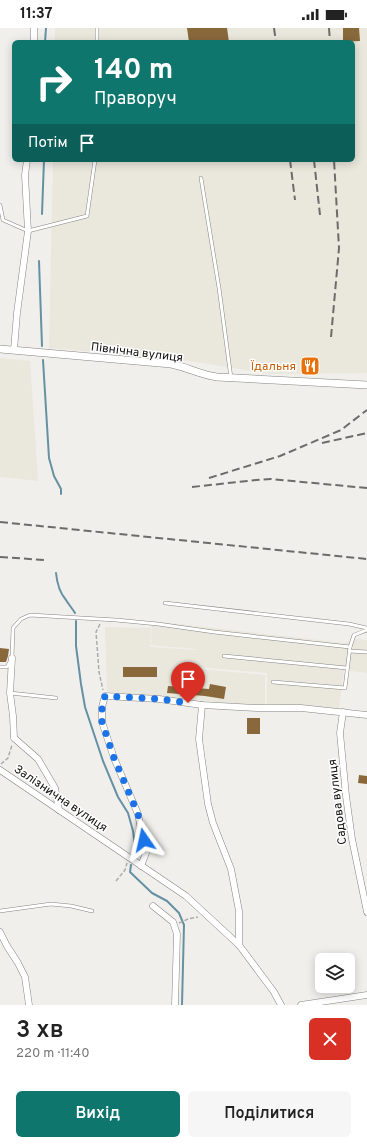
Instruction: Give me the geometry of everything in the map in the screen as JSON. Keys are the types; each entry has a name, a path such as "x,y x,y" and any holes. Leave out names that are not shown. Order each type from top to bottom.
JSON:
{"street":[{"path":"34,28 34,40"},
{"path":"14,350 17,312 28,231 25,174 27,162"},
{"name":"Північна вулиця","path":"0,349 172,364 183,366 207,376 367,385"},
{"path":"12,658 10,693 14,738 38,759 55,788 59,810"},
{"path":"134,861 146,853 138,814 114,758 102,722 102,707 105,696 159,699 202,705 258,708 301,708 367,715"},
{"path":"202,705 199,739 208,804 213,823 231,869 239,911 239,945"},
{"name":"Садова вулиця","path":"343,712 340,732 346,796 352,839 367,912"},
{"name":"Залізнична вулиця","path":"0,770 186,896 239,945 274,992 281,1005"},
{"path":"153,906 173,922 177,934 175,1005"},
{"path":"0,932 25,977 29,1005"},
{"path":"301,1005 367,995"}],"lane":[{"path":"97,28 97,40"},
{"path":"0,205 3,220 28,231 87,216 95,162"},
{"path":"201,178 219,288 231,378"},
{"path":"165,603 349,624 367,629"},
{"path":"0,667 7,667 12,658 13,628 21,619 30,615 158,624 367,652"},
{"path":"273,682 345,688 349,649 354,635 367,629"},
{"path":"224,656 348,668"},
{"path":"10,693 56,698"},
{"path":"0,911 51,904 71,906 92,911"}],"path":[{"path":"102,619 96,632 99,672 105,696"},
{"path":"0,766 8,758 14,738"},
{"path":"116,881 134,861"},
{"path":"179,923 188,919 207,916"}],"shaded area":[{"path":"55,28 367,28 367,373 270,374 171,358 49,348 53,162 355,162 355,40 55,40"},
{"path":"0,358 30,361 38,481 0,477"},
{"path":"152,621 345,643 357,639 367,640 367,673 344,670 339,708 267,704 267,673 198,667 196,649 151,645"},
{"path":"105,627 151,628 150,647 196,650 198,669 265,675 265,706 107,692"}],"building":[{"path":"187,28 227,28 229,40 189,40"},
{"path":"343,28 359,28 360,41 343,40"},
{"path":"0,648 9,649 6,662 0,662"},
{"path":"123,667 157,667 157,677 123,677"},
{"path":"210,684 226,687 224,699 167,693 168,686 209,689"},
{"path":"247,718 260,718 260,734 247,734"},
{"path":"359,775 367,776 367,784 358,783"}],"waterway":[{"path":"45,40 46,28"},
{"path":"42,214 44,162"},
{"path":"39,261 42,346"},
{"path":"43,360 49,458 54,476 61,489 61,494"},
{"path":"56,573 60,591 75,613"},
{"path":"76,621 76,646 85,707 103,761 118,797 128,813 133,831 136,852 135,857"},
{"path":"131,865 130,872 152,893 167,901 179,913 184,925 182,1005"}],"railway":[{"path":"274,28 276,40"},
{"path":"329,28 330,40"},
{"path":"290,162 295,200"},
{"path":"314,162 320,215"},
{"path":"331,337 339,248 334,162"},
{"path":"209,478 280,456 341,430 367,410"},
{"path":"322,443 367,433"},
{"path":"192,487 271,479 367,488"},
{"path":"0,522 367,559"},
{"path":"0,557 45,560"}],"place":[{"name":"Їдальня","path":"310,366"}],"route":[{"path":"144,840 138,814 114,758 102,722 102,707 105,696 159,699 188,703"}]}
